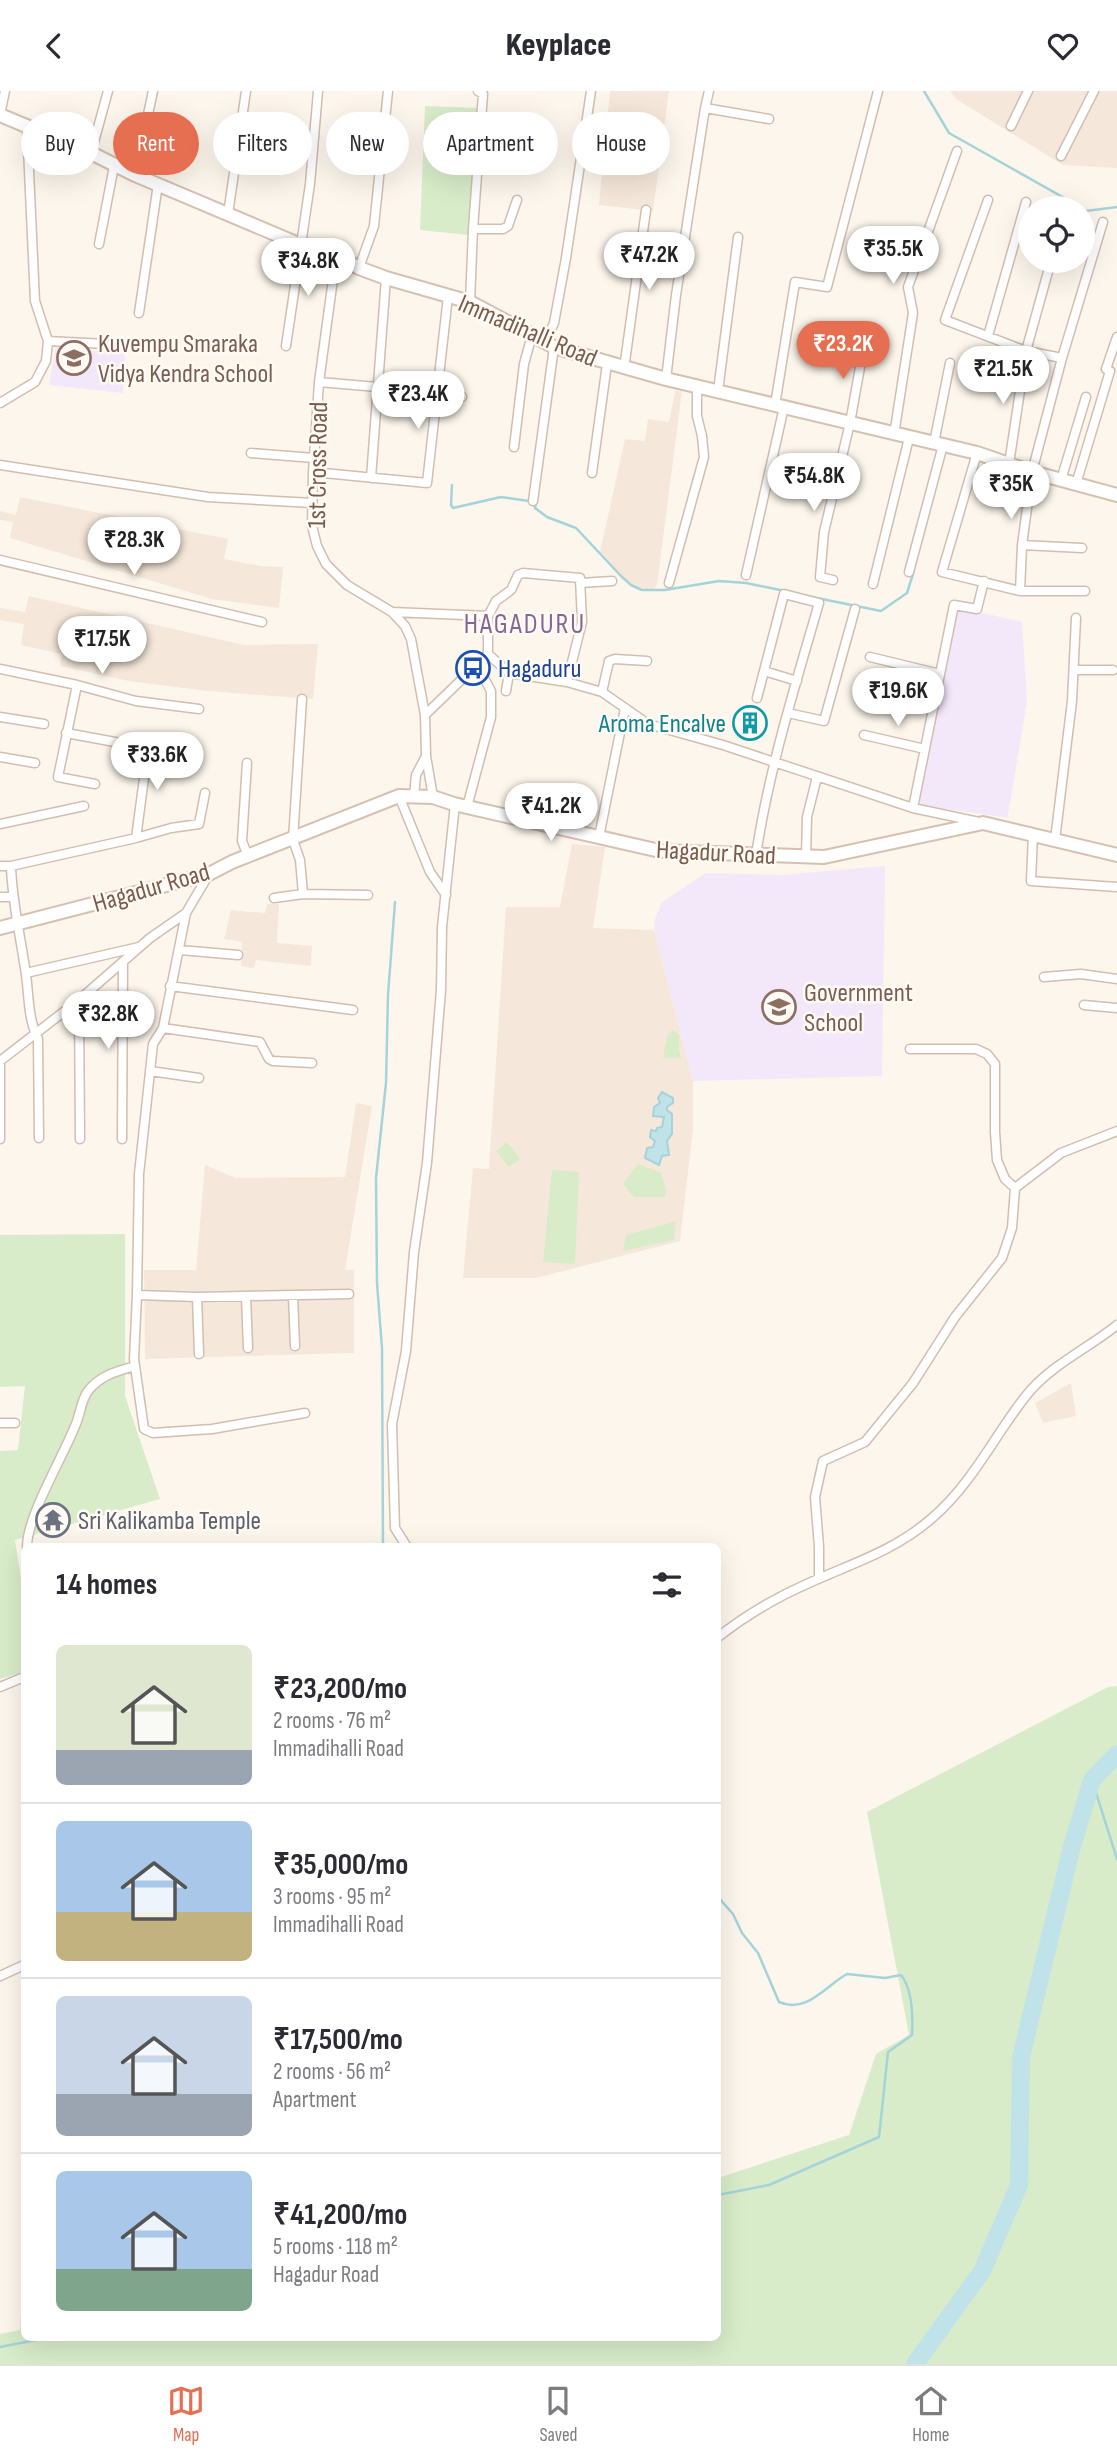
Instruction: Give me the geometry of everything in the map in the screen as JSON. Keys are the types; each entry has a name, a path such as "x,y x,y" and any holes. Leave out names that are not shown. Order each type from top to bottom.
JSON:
{"street":[{"path":"0,115 5,91"},
{"path":"99,124 108,91"},
{"path":"148,112 153,91"},
{"path":"228,214 246,91"},
{"path":"286,346 310,184 318,91"},
{"path":"359,268 374,226 388,91"},
{"path":"478,91 483,94 482,112"},
{"path":"533,501 544,433 549,345 566,258 591,91"},
{"path":"666,379 678,281 709,91"},
{"path":"747,575 780,406 795,282 827,287 878,91"},
{"path":"1011,126 1028,91"},
{"path":"1061,156 1094,91"},
{"path":"705,108 769,118"},
{"name":"Immadihalli Road","path":"0,115 21,124"},
{"path":"894,435 913,313 908,287 957,151"},
{"path":"99,244 113,171"},
{"path":"0,403 34,382 46,361 47,341 36,301 29,175"},
{"name":"Immadihalli Road","path":"135,175 359,268 470,302 549,345 607,364 977,453 1032,472 1117,495"},
{"path":"470,302 477,175"},
{"path":"139,313 158,184"},
{"path":"473,229 503,229 508,226 517,200"},
{"path":"988,200 945,320 1026,351 1062,358"},
{"path":"624,369 646,210"},
{"path":"1020,591 1022,545 1032,472 1102,222"},
{"path":"988,336 1018,230"},
{"path":"718,391 738,237"},
{"name":"1st Cross Road","path":"336,257 319,382 312,527 326,564 347,585 391,612 405,625 411,639 425,715 426,756 433,797"},
{"path":"1009,464 1026,351 1048,273"},
{"path":"371,478 380,389 386,278"},
{"path":"313,472 427,483 448,296"},
{"path":"514,447 524,364 532,335"},
{"path":"1076,484 1111,371 1106,369 1117,337"},
{"path":"47,341 106,344"},
{"path":"833,580 820,577 824,532 850,423 864,345"},
{"path":"909,572 938,444 950,363"},
{"path":"592,474 607,364"},
{"path":"319,382 436,392 462,397"},
{"path":"669,583 704,457 697,416 696,386"},
{"path":"1061,480 1086,397"},
{"path":"873,584 909,438"},
{"path":"251,453 314,458"},
{"path":"977,453 942,572 1020,591 1085,591"},
{"path":"0,465 208,497 312,503"},
{"path":"1022,545 1082,548"},
{"path":"0,560 262,622"},
{"path":"425,715 488,654 488,617 496,601 511,590 518,575 523,573 580,578 582,622 567,682"},
{"path":"580,583 612,581"},
{"path":"913,809 954,605 977,609 984,581"},
{"path":"756,855 774,762 819,603 784,594 757,698"},
{"path":"788,713 824,721 855,609"},
{"path":"391,612 488,617"},
{"path":"1055,840 1074,670 1076,618"},
{"path":"488,654 509,673 567,682 602,692 648,724 774,762 913,809 983,823"},
{"path":"870,657 940,674"},
{"path":"602,692 609,661 647,661"},
{"path":"404,1543 395,1528 392,1424 406,1351 414,1252 427,1163 446,895 461,805 491,717 491,691 477,665"},
{"path":"0,669 78,685 136,701 199,709"},
{"path":"1074,670 1112,670"},
{"path":"764,671 797,681"},
{"path":"506,691 509,673"},
{"path":"78,685 58,777 95,784"},
{"path":"864,694 933,708"},
{"path":"302,699 293,840 300,860 303,894"},
{"path":"599,837 625,708"},
{"path":"0,717 44,724"},
{"path":"66,733 114,741"},
{"path":"864,735 925,749"},
{"path":"136,838 149,741"},
{"path":"414,796 416,775 426,756"},
{"path":"0,757 35,763"},
{"path":"247,763 242,841 248,856"},
{"path":"806,856 807,817 817,777"},
{"path":"0,866 11,866 171,828 199,824 205,793"},
{"path":"399,796 430,872 446,895"},
{"name":"Hagadur Road","path":"0,928 209,874 399,796 433,797 660,851 824,857 983,823 1117,855"},
{"path":"0,824 84,806"},
{"path":"1033,835 1031,881 1117,887"},
{"path":"11,866 12,897 26,973 32,1028 38,1039 39,1138"},
{"path":"209,874 186,913 163,1028 153,1044 139,1174 135,1366 145,1429 153,1433 212,1429 305,1413"},
{"path":"274,898 303,894 368,895"},
{"path":"0,897 12,897"},
{"path":"0,1139 0,1061 79,1000 141,946 186,913"},
{"path":"26,973 141,946"},
{"path":"180,950 239,955"},
{"path":"122,1139 123,963"},
{"path":"1044,977 1081,974 1117,979"},
{"path":"170,986 354,1010"},
{"path":"79,1000 80,1139"},
{"path":"1084,1005 1117,1008"},
{"path":"163,1028 260,1042 269,1059 273,1061 312,1063"},
{"path":"909,1049 976,1049 987,1053 995,1064 995,1132 998,1160 1005,1179 1015,1188"},
{"path":"150,1071 199,1078"},
{"path":"819,1578 815,1497 823,1461 864,1442 913,1383 955,1317 1002,1258 1012,1228 1015,1188 1061,1153 1117,1131"},
{"path":"137,1295 197,1297 349,1294"},
{"path":"246,1296 248,1348"},
{"path":"293,1296 295,1346"},
{"path":"197,1297 199,1354"},
{"path":"721,1635 767,1603 895,1546 932,1518 963,1488 1026,1396 1056,1366 1117,1325"},
{"path":"28,1543 30,1528 88,1391 108,1374 135,1366"},
{"path":"0,1423 15,1423"},
{"path":"0,1687 21,1678"},
{"path":"0,1976 21,1966"}],"shaded area":[{"path":"610,91 669,91 666,112 608,112"},
{"path":"950,91 1117,91 1117,168 1063,165 956,99"},
{"path":"602,175 658,175 653,211 599,205"},
{"path":"56,347 125,354 123,393 49,385"},
{"path":"675,391 682,391 657,585 652,590 632,584 600,552 625,439 645,441 648,419 669,422"},
{"path":"20,497 228,539 224,559 283,567 279,608 212,599 10,538 13,522 0,520 0,511 16,515"},
{"path":"29,596 244,645 318,644 313,699 207,691 129,681 60,666 62,654 21,645 24,624 0,620 0,608 25,612"},
{"path":"957,607 1022,622 1027,702 1008,815 1010,818 917,805"},
{"path":"572,844 605,847 593,928 654,930 693,1081 693,1129 680,1241 536,1278 463,1278 473,1168 489,1169 506,907 560,907"},
{"name":"Government School","path":"885,866 882,1076 693,1081 654,930 662,902 706,873 782,875"},
{"path":"267,904 279,904 277,943 312,946 311,966 256,960 254,968 241,966 242,942 224,939 231,910 265,913"},
{"path":"356,1103 372,1106 345,1270 354,1270 354,1353 145,1359 144,1270 196,1270 205,1165 236,1178 345,1177"},
{"path":"1071,1383 1076,1416 1043,1423 1035,1403"}],"green space":[{"path":"425,106 478,108 478,112 425,112"},
{"path":"423,156 423,175 473,175 468,235 420,230"},
{"path":"672,1030 679,1034 681,1058 663,1058 667,1036"},
{"path":"507,1142 520,1159 509,1167 496,1151"},
{"path":"638,1164 661,1173 666,1189 665,1197 634,1197 623,1184"},
{"path":"552,1170 579,1172 575,1264 543,1262"},
{"path":"676,1221 674,1240 623,1251 626,1235"},
{"path":"125,1234 125,1396 160,1499 15,1540 21,1579 21,1673 0,1679 0,1451 18,1450 25,1386 0,1387 0,1235"},
{"path":"1117,1686 1117,2364 0,2364 0,2334 20,2330 21,2313 21,2341 721,2341 721,2177 849,2135 876,2054 909,2035 867,1812 1108,1687"}],"water":[{"path":"662,1092 673,1098 673,1103 667,1107 672,1114 672,1134 667,1141 669,1155 662,1156 659,1165 645,1158 647,1148 653,1147 655,1141 650,1137 651,1130 656,1131 662,1127 664,1117 653,1116 654,1107 660,1103 658,1098"}],"waterway":[{"path":"924,91 949,133 1061,196"},
{"path":"1095,210 1117,207"},
{"path":"452,485 453,508 501,497 536,502 535,508 547,517 576,528 621,576 642,590 665,590 719,581 785,591"},
{"path":"812,597 881,611 907,593 913,574"},
{"path":"383,1543 382,1348 377,1283 376,1178 386,1083 388,995 395,902"},
{"path":"915,2364 982,2271 1019,2185 1021,2057 1071,1850 1092,1780 1117,1754"},
{"path":"1092,1780 1117,1859"},
{"path":"721,1900 758,1953 779,2002 789,2005 807,2002 847,1974 885,1978 901,1975 910,1996 912,2020 912,2035 888,2052 879,2137 769,2185 721,2194"},
{"path":"0,2347 31,2341"}],"place":[{"name":"Kuvempu Smaraka Vidya Kendra School","path":"74,358"},
{"name":"Hagaduru","path":"473,668"},
{"name":"Aroma Encalve","path":"750,723"},
{"name":"Government School","path":"779,1007"},
{"name":"Sri Kalikamba Temple","path":"53,1520"}],"district":[{"name":"HAGADURU","path":"525,623"}]}
